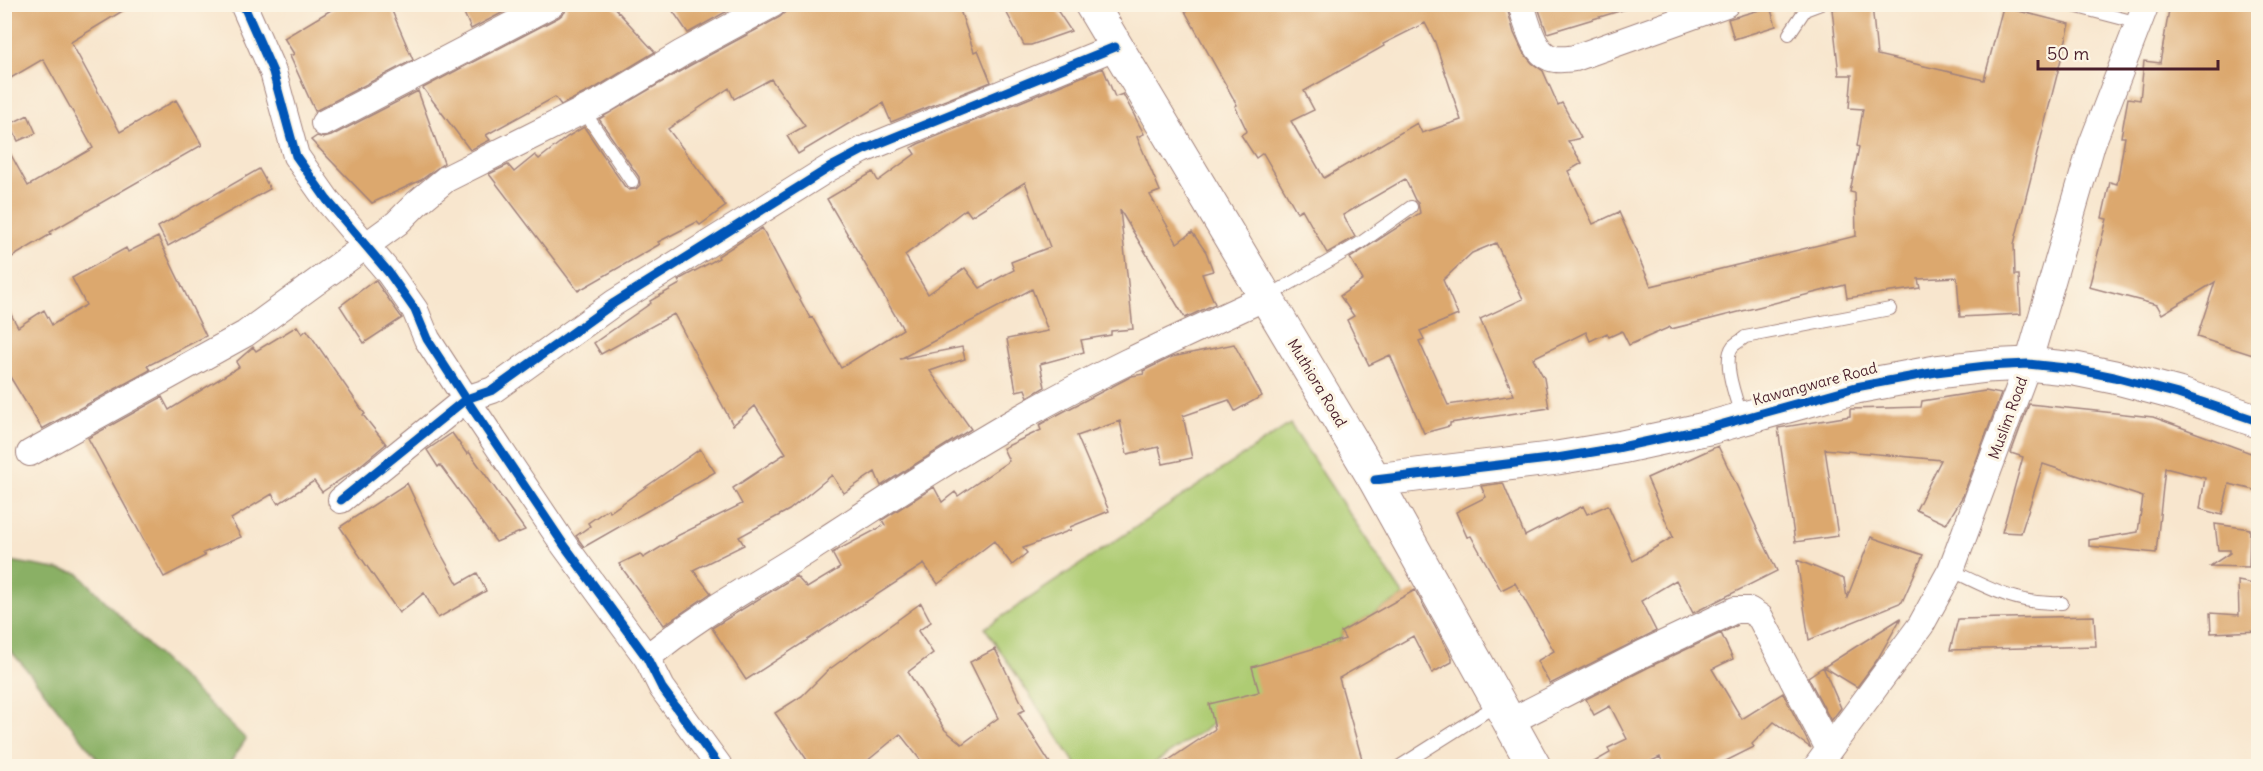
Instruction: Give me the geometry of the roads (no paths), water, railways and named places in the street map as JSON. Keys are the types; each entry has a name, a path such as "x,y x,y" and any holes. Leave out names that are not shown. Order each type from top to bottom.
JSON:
{"street":[{"path":"243,4 273,72 296,156 327,200 389,273 415,310 427,339 466,399 564,545 647,658 662,688 719,766"},
{"path":"324,123 552,4"},
{"path":"30,453 245,334 397,223 446,179 583,110 772,4"},
{"name":"Muthiora Road","path":"1091,4 1375,480 1533,766"},
{"path":"1521,4 1538,48 1544,55 1554,59 1575,58 1726,4"},
{"name":"Muslim Road","path":"1823,758 1921,625 1951,570 2028,364 2092,144 2142,14"},
{"path":"341,500 466,399 493,390 614,303 829,168 863,150 1115,47"},
{"path":"647,658 663,644 700,620 907,487 1022,417 1131,360 1266,297"},
{"name":"Kawangware Road","path":"1375,480 1557,458 1617,448 1742,419 1856,387 1986,366 2028,364 2075,369 2178,394 2259,421"},
{"path":"1504,713 1642,654 1735,610 1749,610 1760,617 1823,758"}],"lane":[{"path":"1789,34 1805,10 1821,4"},
{"path":"2066,4 2142,14"},
{"path":"583,110 632,182"},
{"path":"1266,297 1362,242 1411,207"},
{"path":"1742,419 1728,361 1733,346 1745,337 1890,309"},
{"path":"1951,570 1990,590 2020,599 2039,604 2062,603"},
{"path":"1400,766 1504,713"}]}
